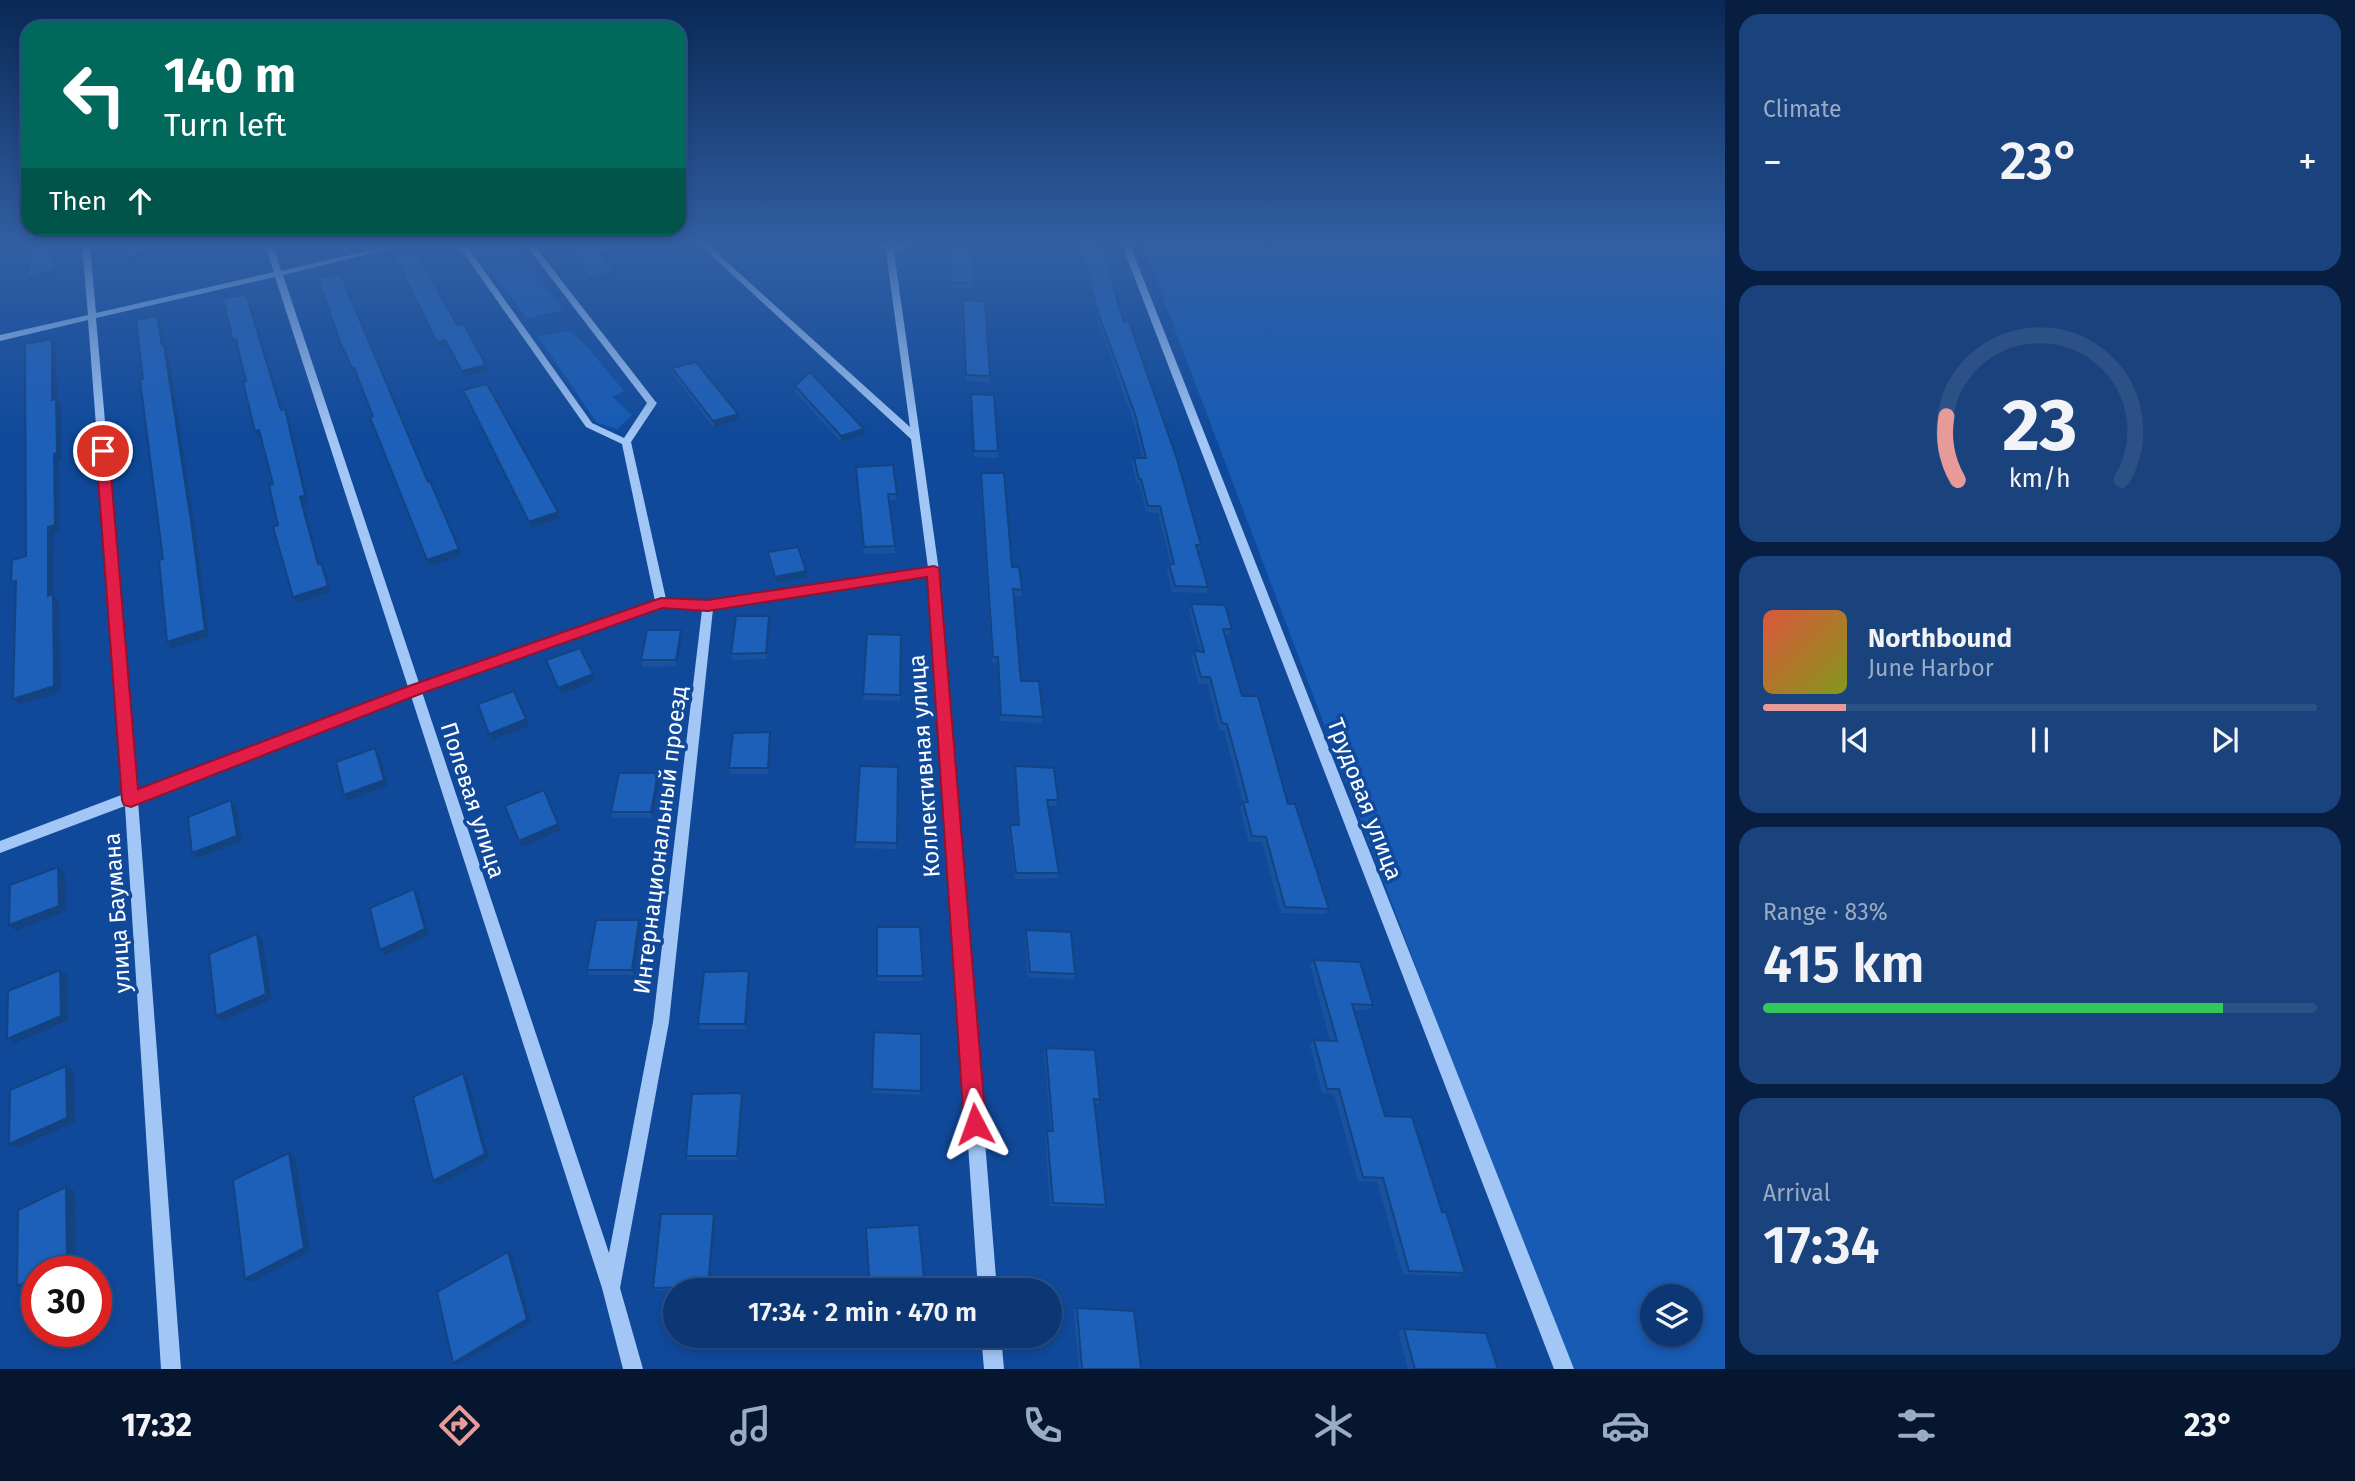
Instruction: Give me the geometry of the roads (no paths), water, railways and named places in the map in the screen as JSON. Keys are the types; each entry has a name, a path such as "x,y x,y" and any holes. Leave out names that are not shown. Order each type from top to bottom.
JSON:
{"street":[{"name":"улица Баумана","path":"91,309 131,800 171,1369"},
{"path":"0,338 127,309"},
{"name":"Полевая улица","path":"291,309 611,1288 633,1369"},
{"path":"507,309 589,425 626,442"},
{"path":"579,309 652,403 626,442 661,603"},
{"path":"774,309 917,439"},
{"name":"Коллективная улица","path":"896,309 917,439 934,571 987,1278"},
{"name":"Трудовая улица","path":"1151,309 1564,1369"},
{"path":"0,847 131,800 414,690 661,603 708,606 934,571"},
{"name":"Интернациональный проезд","path":"611,1288 661,1022 708,606"},
{"path":"992,1348 994,1369"}]}
